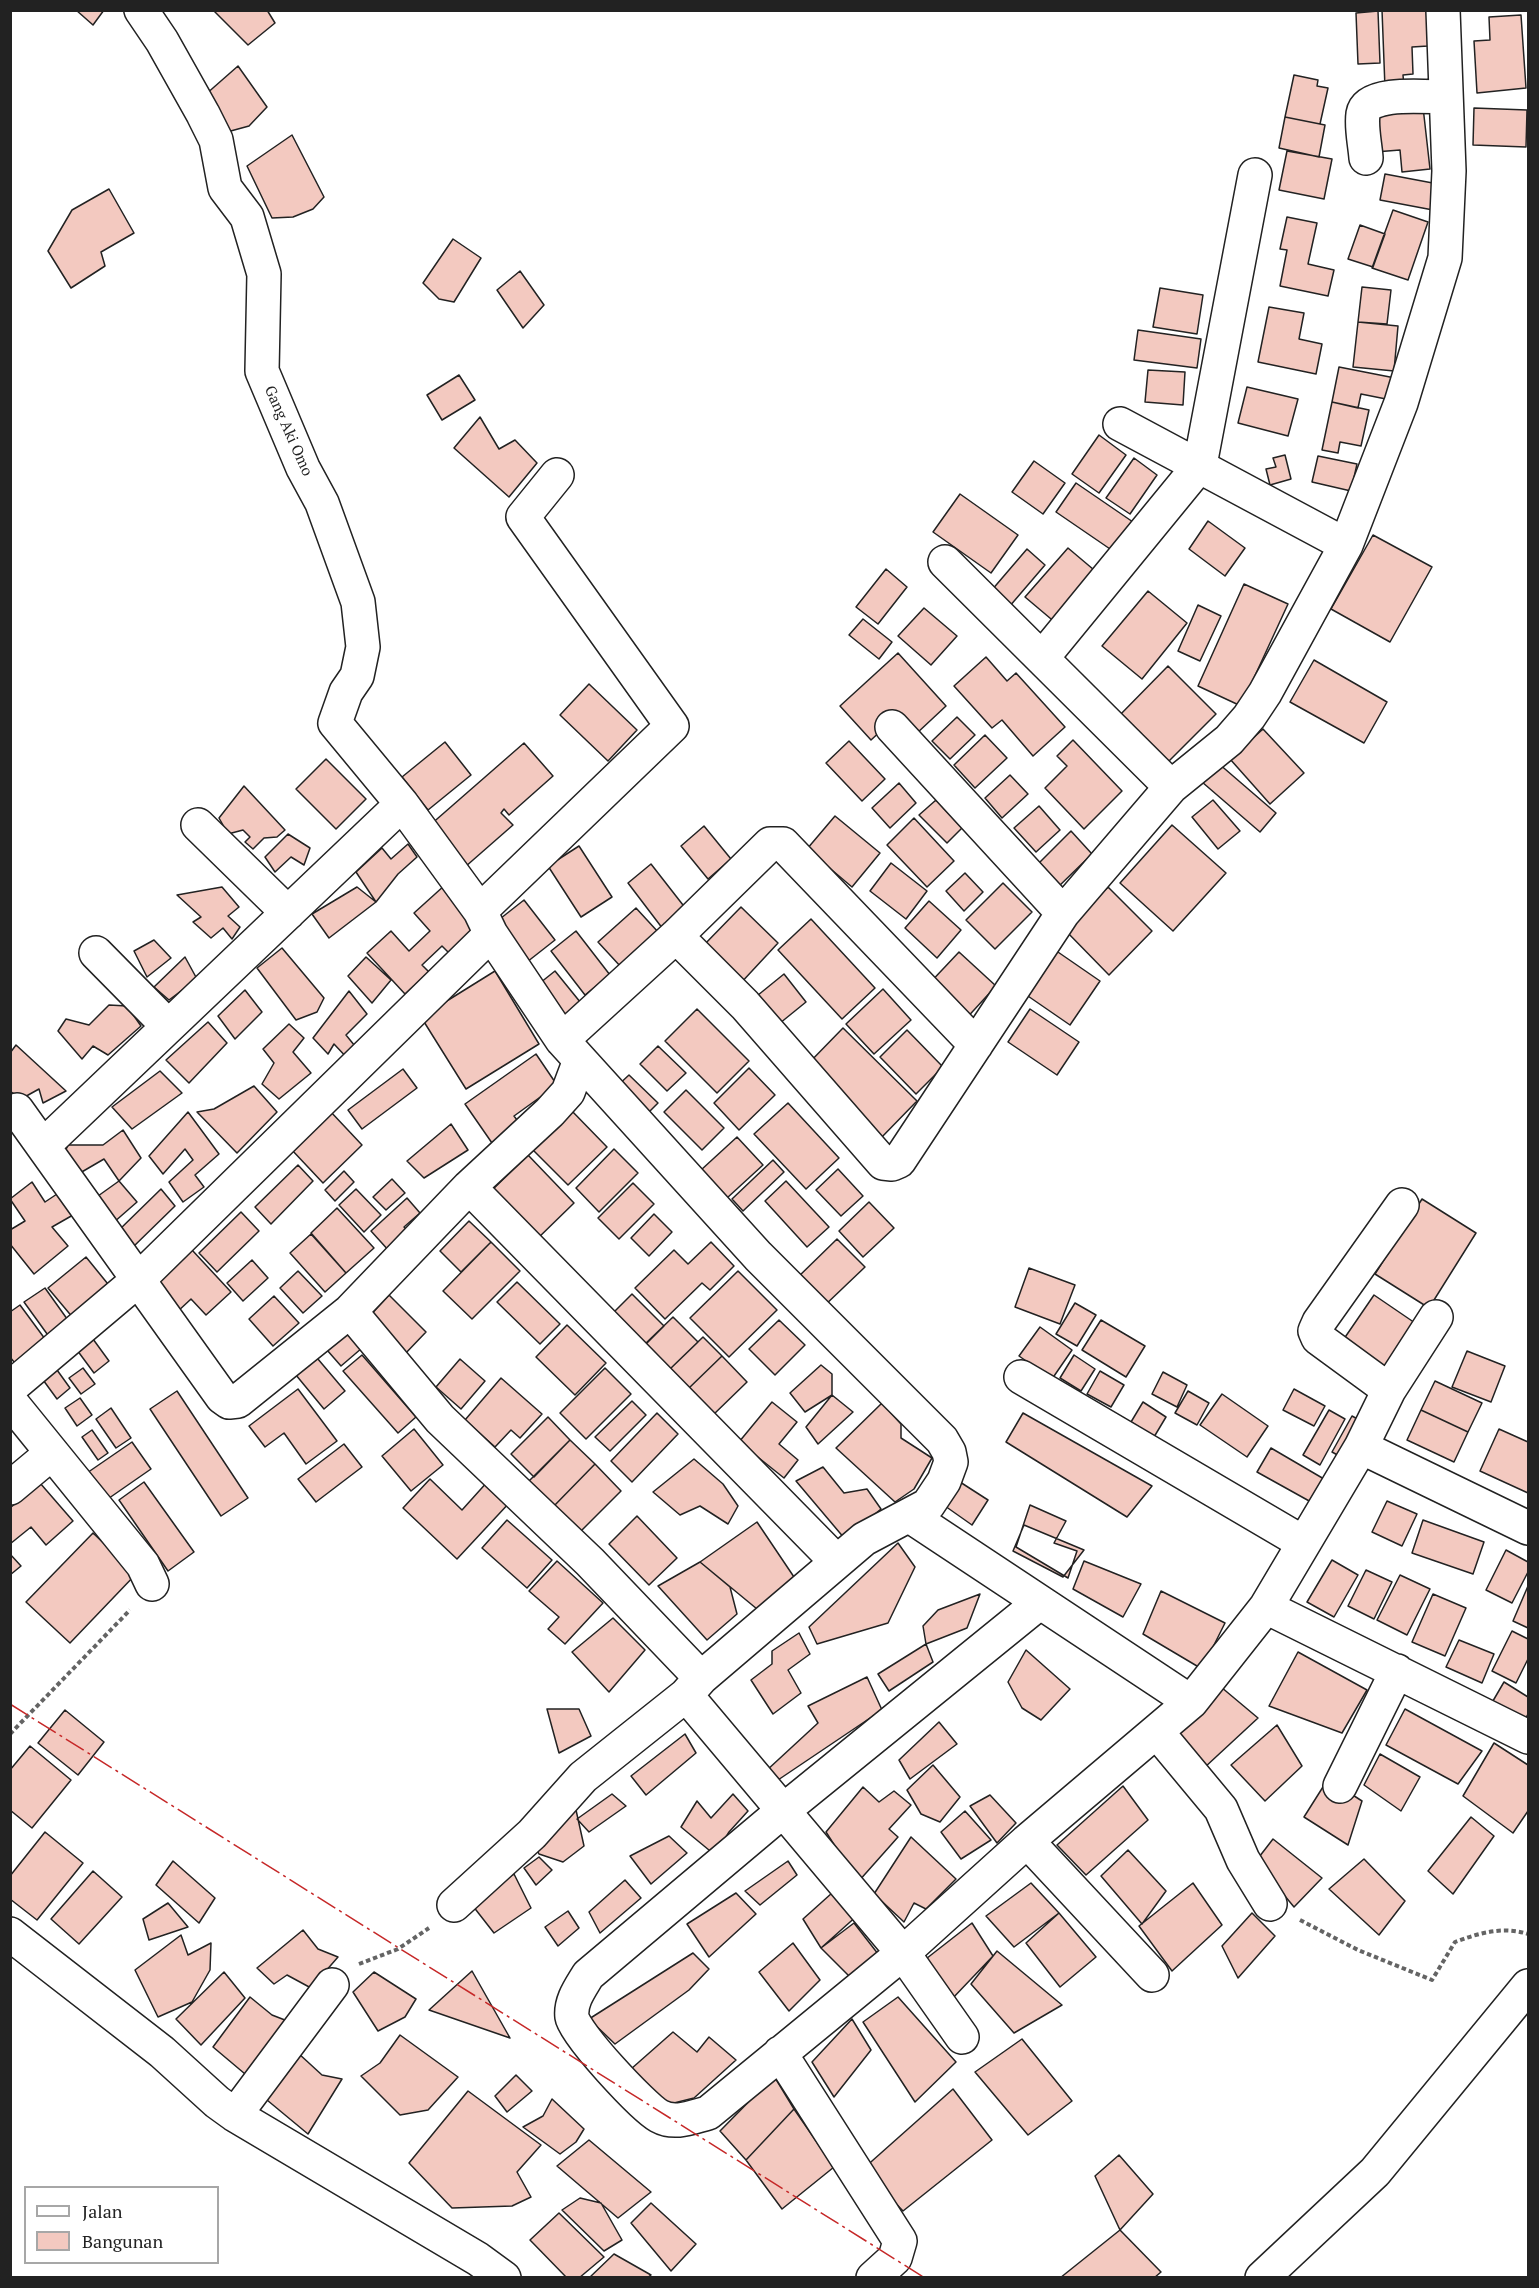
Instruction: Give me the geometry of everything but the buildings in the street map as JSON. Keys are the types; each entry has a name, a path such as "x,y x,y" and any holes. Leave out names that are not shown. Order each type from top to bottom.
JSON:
{"street":[{"name":"Gang Aki Omo","path":"141,10 162,41 203,114 216,140 225,188 247,217 264,274 262,371 303,468 322,503 358,602 363,647 357,676 346,692 335,723 402,804"},
{"path":"676,936 745,1005 883,1163 892,1164 899,1161 1063,913 1171,787 1229,740 1249,717 1265,693 1346,545 1401,403 1445,258 1449,214 1443,10"},
{"path":"1366,158 1363,113 1370,102 1382,98 1446,97"},
{"path":"1041,658 1200,465 1255,175"},
{"path":"1120,424 1346,545"},
{"path":"10,1388 138,1280 672,726 523,517 557,475"},
{"path":"945,562 1171,787"},
{"path":"892,728 1063,913"},
{"path":"43,1146 402,804 571,1050 758,1256 942,1440 949,1452 951,1462 944,1481 928,1505 864,1539 694,1687 583,1777 532,1834 454,1905"},
{"path":"198,825 288,913"},
{"path":"17,1110 222,1397 229,1402 238,1401 350,1311 469,1187 550,1112 568,1092 571,1050 676,936 770,844 783,844 976,1045"},
{"path":"96,953 168,1026"},
{"path":"469,1187 837,1562"},
{"path":"1389,1390 1318,1338 1315,1331 1319,1322 1402,1205"},
{"path":"350,1311 440,1419 590,1562 694,1687 784,1810 903,1953 962,2037"},
{"path":"1039,1603 784,1810 588,1975 574,1999 572,2017 578,2032 634,2094 660,2117 679,2121 708,2113 903,1953 1027,1841 1191,1702 1266,1607 1302,1542 1361,1447 1389,1390 1436,1317"},
{"path":"1021,1377 1302,1542"},
{"path":"10,1401 143,1565 152,1584"},
{"path":"1361,1447 1528,1528"},
{"path":"10,1488 52,1453"},
{"path":"910,1516 1191,1702"},
{"path":"1266,1607 1528,1737"},
{"path":"1340,1786 1396,1671"},
{"path":"1156,1732 1221,1809 1243,1860 1270,1904"},
{"path":"1027,1841 1152,1975"},
{"path":"10,1934 162,2052 216,2102 478,2259 504,2277"},
{"path":"235,2115 332,1984"},
{"path":"1262,2277 1375,2172 1528,1986"},
{"path":"780,2053 900,2241 895,2258 873,2277"}],"path":[{"path":"10,1734 145,1596 152,1584"},
{"path":"1270,1904 1358,1950 1432,1980 1455,1942 1484,1932 1515,1930 1528,1934"},
{"path":"332,1984 359,1964 398,1949 454,1905"}],"power":[{"path":"10,1704 925,2278"}]}
